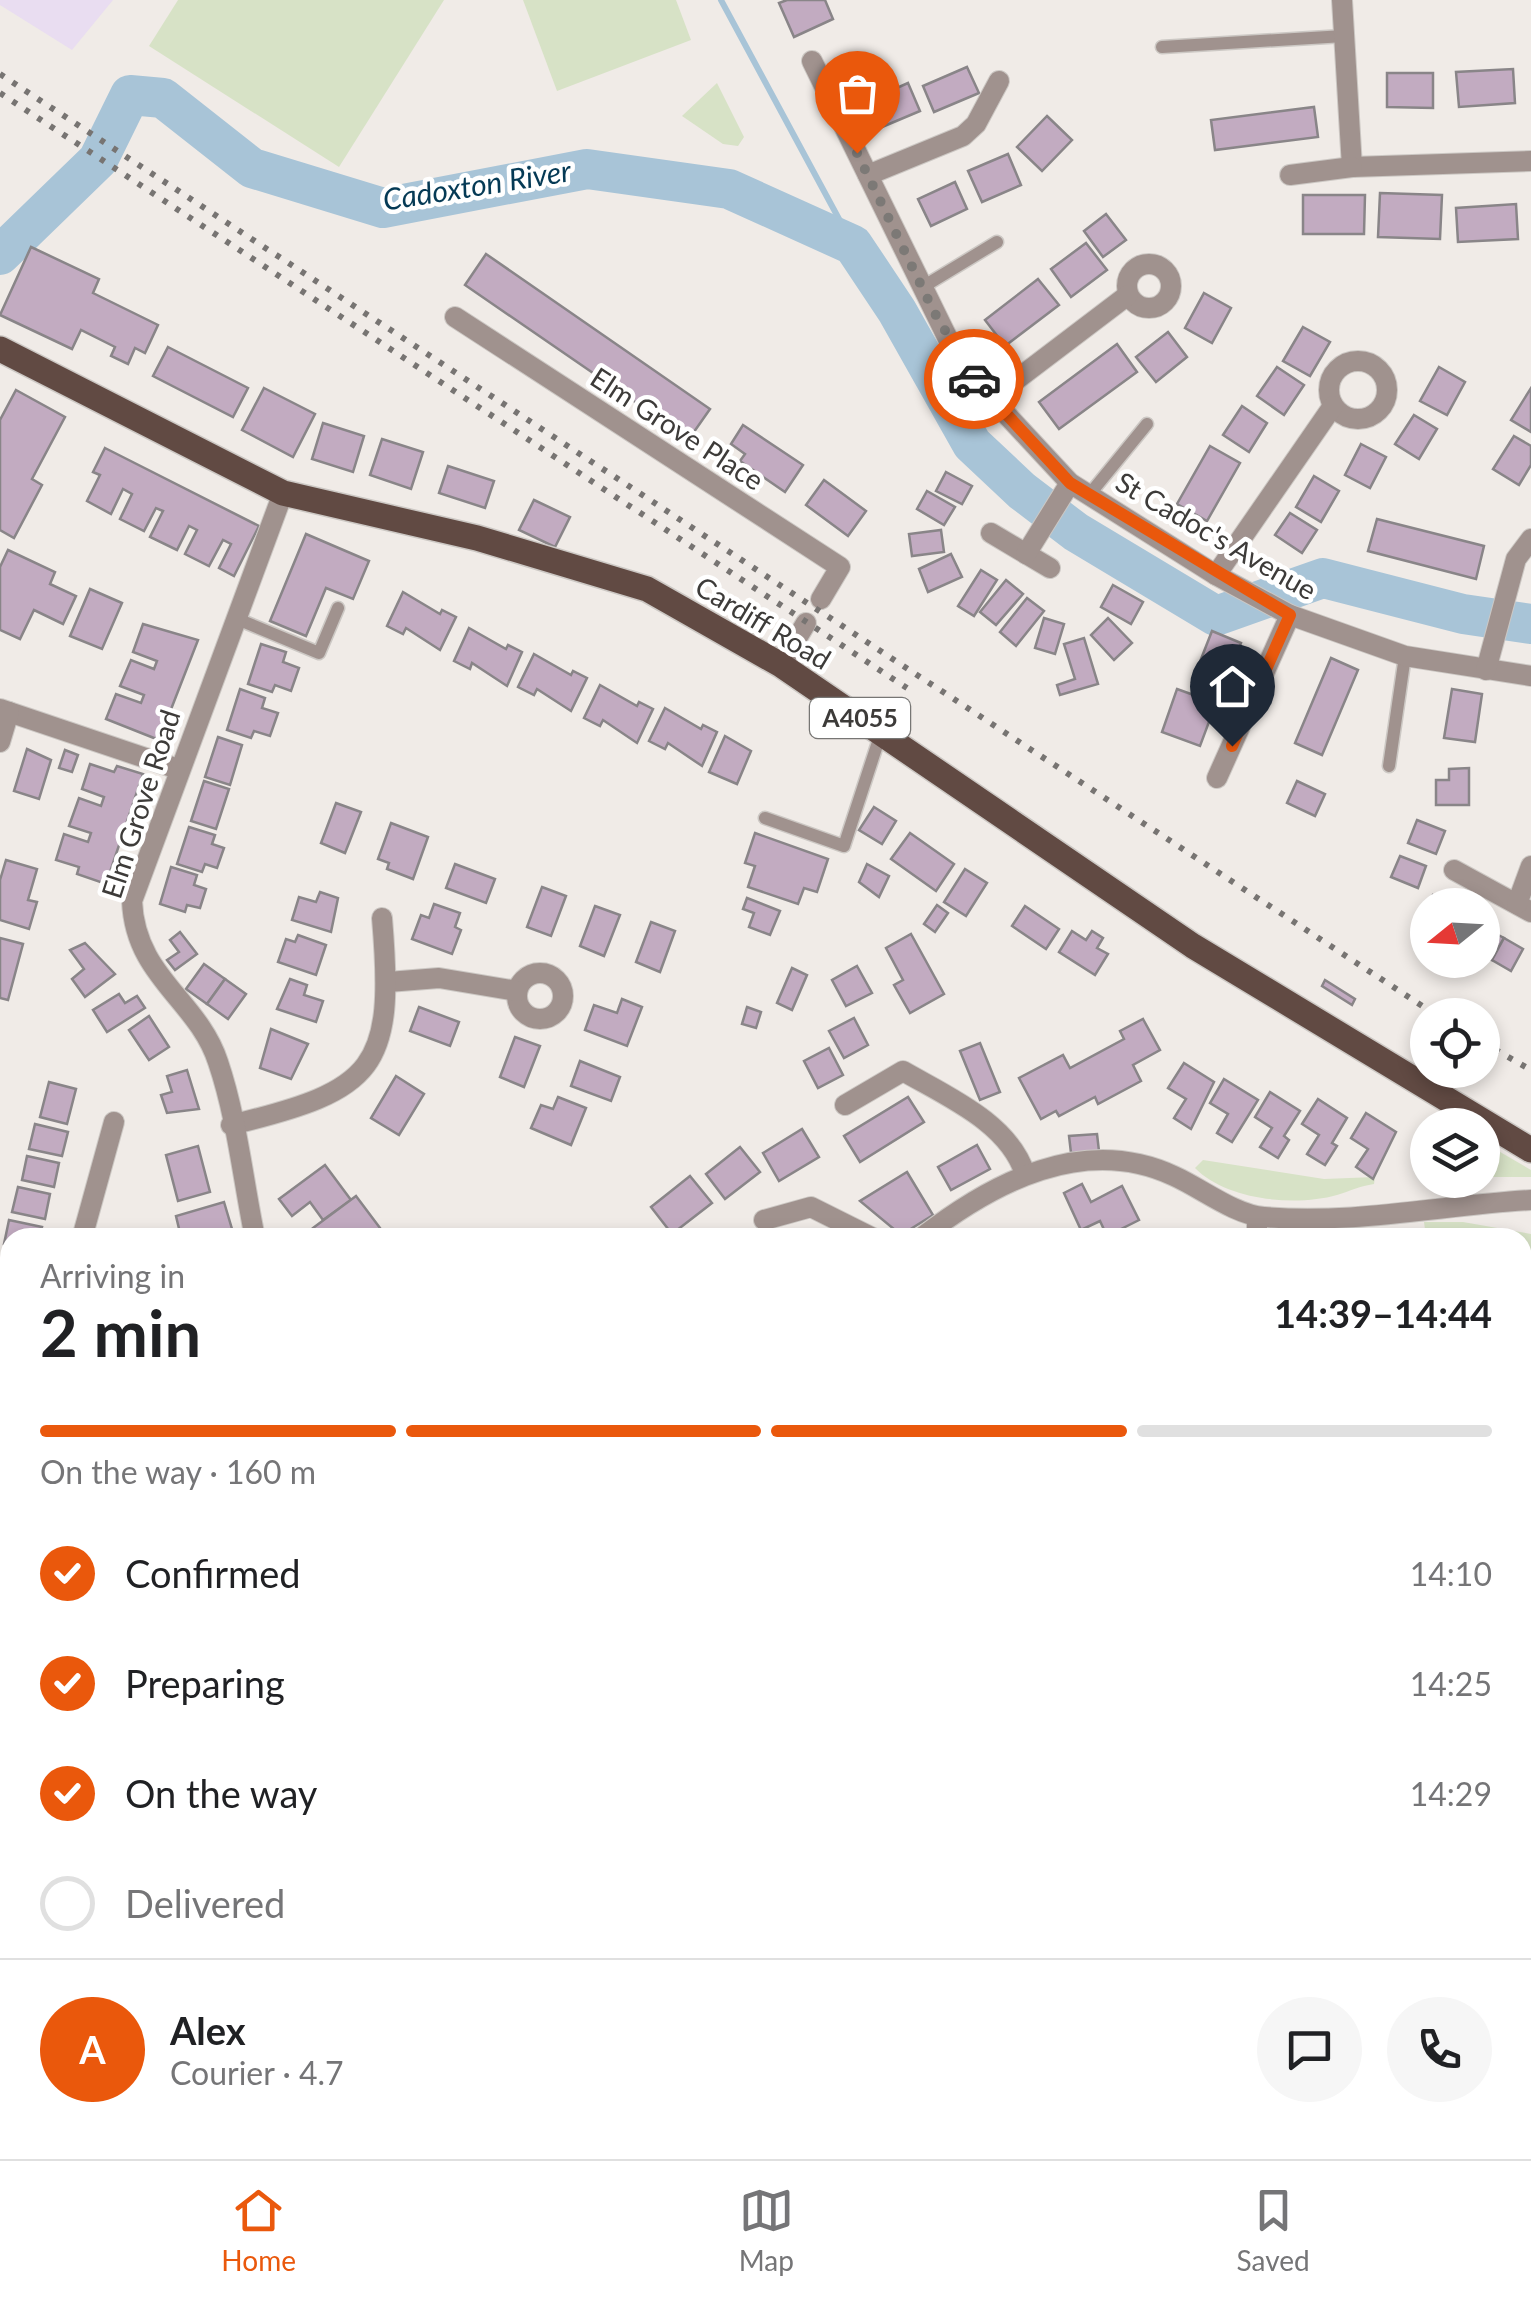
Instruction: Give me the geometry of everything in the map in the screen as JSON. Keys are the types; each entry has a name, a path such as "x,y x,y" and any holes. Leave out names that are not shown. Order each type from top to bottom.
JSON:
{"main road":[{"name":"Cardiff Road","path":"0,349 284,493 477,538 646,589 781,665 1193,946 1531,1150"}],"street":[{"path":"1342,0 1352,167"},
{"name":"St Cadoc's Avenue","path":"812,61 952,347 991,400 1070,483 1216,575 1290,615 1405,656 1531,676"},
{"path":"868,174 963,136 976,124 999,81"},
{"path":"1290,174 1352,167 1531,161"},
{"path":"991,400 1128,295"},
{"name":"Elm Grove Place","path":"455,317 840,568 820,599"},
{"path":"1216,575 1333,406"},
{"path":"1026,554 1070,483"},
{"name":"Elm Grove Road","path":"254,1228 218,1059 151,966 134,930 132,901 284,493"},
{"path":"990,534 1050,568"},
{"path":"1486,670 1516,558 1531,540"},
{"path":"1217,778 1290,615"},
{"path":"781,665 806,623"},
{"path":"0,742 4,711 178,769"},
{"path":"1454,870 1524,908 1531,866"},
{"path":"231,1124 305,1107 340,1092 372,1059 386,1011 388,982 382,918"},
{"path":"388,982 439,978 517,991"},
{"path":"845,1105 903,1071 974,1113 1018,1150 1026,1174"},
{"path":"85,1228 114,1122"},
{"path":"935,1228 978,1198 1054,1164 1138,1163 1258,1227 1531,1200"},
{"path":"764,1220 811,1207 852,1228"}],"lane":[{"path":"1162,47 1344,36"},
{"path":"921,288 997,242"},
{"path":"1089,495 1147,424"},
{"path":"235,618 320,653 338,608"},
{"path":"1389,766 1405,656"},
{"path":"765,818 844,846 882,733"}],"shaded area":[{"path":"0,0 113,0 72,50 0,5"}],"green space":[{"path":"178,0 444,0 339,167 149,46"},
{"path":"523,0 676,0 691,40 557,91"},
{"path":"717,83 744,137 738,146 723,144 682,116"},
{"path":"1500,1152 1531,1170 1531,1177 1500,1177"},
{"path":"1203,1160 1324,1179 1375,1177 1374,1184 1337,1195 1282,1200 1242,1194 1208,1179 1195,1168"},
{"path":"1424,1222 1463,1222 1497,1228 1425,1228"}],"building":[{"path":"825,0 833,19 794,37 779,3"},
{"path":"967,67 979,93 934,112 923,86"},
{"path":"1513,69 1515,103 1459,107 1456,72"},
{"path":"1387,73 1433,73 1433,108 1387,107"},
{"path":"908,83 920,111 882,127 870,100"},
{"path":"1314,107 1318,137 1215,150 1211,120"},
{"path":"1047,116 1072,140 1042,171 1017,147"},
{"path":"1008,154 1021,185 982,202 968,171"},
{"path":"955,182 967,209 931,226 918,199"},
{"path":"1380,193 1442,195 1440,239 1378,237"},
{"path":"1303,195 1365,195 1364,234 1303,234"},
{"path":"1516,204 1518,239 1458,242 1456,208"},
{"path":"1106,214 1126,240 1103,257 1084,231"},
{"path":"1086,243 1107,270 1071,297 1051,269"},
{"path":"31,247 99,279 93,293 158,325 145,353 135,348 128,364 111,356 115,347 81,330 72,349 0,315"},
{"path":"486,254 710,409 689,439 465,285"},
{"path":"1038,279 1059,305 1005,346 985,320"},
{"path":"1204,293 1231,308 1212,343 1185,328"},
{"path":"1303,327 1330,342 1310,376 1283,361"},
{"path":"1168,332 1187,357 1156,382 1136,357"},
{"path":"1117,344 1137,372 1059,429 1039,402"},
{"path":"168,347 248,388 233,417 153,376"},
{"path":"1277,367 1304,385 1284,415 1257,396"},
{"path":"1439,367 1465,382 1447,415 1420,401"},
{"path":"264,388 315,414 293,457 242,430"},
{"path":"1531,388 1531,432 1511,420"},
{"path":"16,390 65,417 32,479 42,485 14,538 0,530 0,420"},
{"path":"1242,406 1267,423 1249,452 1223,435"},
{"path":"1414,415 1437,429 1419,459 1395,444"},
{"path":"323,423 364,436 353,472 312,459"},
{"path":"743,425 803,465 785,492 740,461 745,454 731,444"},
{"path":"1514,436 1531,446 1531,465 1519,485 1493,469"},
{"path":"382,439 423,452 411,489 370,475"},
{"path":"1361,444 1386,457 1370,488 1345,475"},
{"path":"1210,446 1240,463 1207,521 1177,504"},
{"path":"105,448 259,526 234,576 219,568 231,544 223,540 209,566 185,554 197,530 189,526 177,550 150,537 163,511 156,508 144,531 120,519 132,494 123,489 111,514 87,501 100,475 93,472"},
{"path":"448,466 494,481 485,508 439,493"},
{"path":"946,472 972,486 962,504 936,491"},
{"path":"1314,476 1339,491 1321,522 1296,507"},
{"path":"824,480 866,511 848,536 806,505"},
{"path":"927,491 955,507 944,525 917,509"},
{"path":"534,500 570,517 555,547 519,530"},
{"path":"1290,513 1317,530 1302,553 1275,535"},
{"path":"1377,519 1484,546 1476,579 1368,551"},
{"path":"941,530 944,552 912,556 909,534"},
{"path":"306,534 369,561 353,599 326,588 306,636 270,621"},
{"path":"8,550 55,572 50,584 76,596 63,624 34,610 20,639 0,630 0,567"},
{"path":"951,554 962,577 928,592 919,569"},
{"path":"981,570 997,580 974,616 958,606"},
{"path":"1006,580 1023,594 996,625 980,612"},
{"path":"1113,585 1143,602 1131,624 1101,607"},
{"path":"90,589 122,603 102,649 70,636"},
{"path":"403,592 440,614 442,610 456,617 440,650 406,628 403,634 387,626"},
{"path":"1027,598 1044,611 1016,646 1000,632"},
{"path":"1044,618 1064,624 1055,654 1035,648"},
{"path":"1108,618 1132,643 1114,660 1091,635"},
{"path":"143,624 198,640 159,740 106,719 116,694 141,703 144,695 120,686 131,660 154,669 157,661 133,652"},
{"path":"469,628 506,649 508,645 522,652 507,686 472,663 470,669 454,661"},
{"path":"1212,631 1241,643 1222,694 1192,682"},
{"path":"1084,638 1098,684 1060,695 1057,685 1075,679 1064,644"},
{"path":"261,644 286,652 283,662 299,668 291,691 275,685 272,692 248,684"},
{"path":"534,654 571,675 573,671 587,678 571,711 537,689 534,695 518,687"},
{"path":"1331,658 1358,670 1322,755 1295,743"},
{"path":"600,685 637,706 639,702 653,709 637,743 603,720 600,726 584,718"},
{"path":"240,689 265,698 262,708 278,713 270,736 254,731 251,738 227,730"},
{"path":"1177,689 1216,703 1200,746 1162,732"},
{"path":"1452,689 1482,694 1475,742 1444,738"},
{"path":"665,708 701,729 703,725 717,732 702,766 668,743 665,749 649,741"},
{"path":"725,736 751,751 737,784 709,772"},
{"path":"218,737 242,745 230,785 205,777"},
{"path":"27,749 51,760 39,799 14,791"},
{"path":"65,750 78,755 72,772 59,768"},
{"path":"90,764 114,772 117,766 143,774 106,884 77,874 79,867 56,860 64,834 88,842 91,833 69,826 79,798 101,806 104,797 82,789"},
{"path":"1469,768 1469,805 1436,805 1436,780 1449,780 1449,769"},
{"path":"204,781 229,789 216,829 191,821"},
{"path":"1297,781 1325,794 1315,816 1287,803"},
{"path":"336,803 361,812 345,853 321,843"},
{"path":"874,807 896,821 882,844 859,830"},
{"path":"1417,820 1445,831 1436,854 1408,843"},
{"path":"391,823 428,837 413,879 387,869 389,863 378,859"},
{"path":"189,827 215,835 212,844 224,848 217,868 205,864 202,872 177,864"},
{"path":"755,833 828,859 817,892 804,888 798,904 748,887 755,866 745,863"},
{"path":"910,833 954,864 936,891 891,859"},
{"path":"1400,856 1426,866 1418,888 1391,877"},
{"path":"6,860 37,869 28,900 37,902 29,929 0,920 0,880"},
{"path":"455,864 495,879 486,903 446,888"},
{"path":"867,864 889,876 879,897 859,882"},
{"path":"171,867 197,875 194,885 206,889 200,908 187,905 185,912 160,904"},
{"path":"965,869 987,883 966,916 944,902"},
{"path":"542,887 566,896 551,936 527,927"},
{"path":"320,892 338,898 331,932 292,920 299,897 316,902"},
{"path":"747,898 780,911 770,935 749,927 754,913 743,909"},
{"path":"434,904 460,913 455,927 461,930 452,954 412,939 421,915 429,918"},
{"path":"937,905 948,913 935,932 924,924"},
{"path":"595,906 620,915 604,956 580,946"},
{"path":"1025,906 1059,929 1046,949 1012,926"},
{"path":"651,922 675,931 660,972 636,962"},
{"path":"1072,931 1086,940 1092,931 1103,938 1097,948 1108,954 1095,975 1059,952"},
{"path":"180,932 197,954 175,970 167,960 179,952 170,940"},
{"path":"911,934 944,994 910,1013 894,985 903,980 886,948"},
{"path":"298,935 326,945 316,975 278,962 286,939 295,942"},
{"path":"0,938 23,944 8,1000 0,998"},
{"path":"1504,938 1523,949 1511,971 1500,965"},
{"path":"85,943 115,974 85,997 72,979 84,969 70,950"},
{"path":"204,964 225,979 207,1004 186,989"},
{"path":"857,966 872,993 846,1006 832,980"},
{"path":"792,968 807,975 792,1010 777,1003"},
{"path":"225,979 246,994 228,1019 207,1004"},
{"path":"290,979 307,985 304,995 323,1001 316,1022 277,1009"},
{"path":"1325,980 1355,999 1352,1005 1322,986"},
{"path":"119,994 125,1003 137,996 145,1008 107,1032 93,1010"},
{"path":"622,999 642,1007 627,1046 585,1030 594,1005 617,1013"},
{"path":"419,1007 459,1022 450,1046 410,1031"},
{"path":"747,1007 761,1012 756,1028 742,1024"},
{"path":"149,1016 169,1047 149,1060 129,1030"},
{"path":"854,1018 868,1045 844,1058 829,1031"},
{"path":"1143,1019 1160,1050 1133,1065 1141,1081 1098,1104 1095,1097 1059,1116 1056,1111 1041,1119 1019,1078 1063,1055 1070,1068 1124,1039 1120,1031"},
{"path":"271,1029 308,1044 291,1079 260,1068"},
{"path":"515,1037 540,1046 524,1087 500,1077"},
{"path":"980,1043 1000,1092 980,1100 960,1051"},
{"path":"829,1048 843,1075 818,1088 804,1061"},
{"path":"580,1061 620,1077 611,1101 571,1086"},
{"path":"1184,1063 1214,1082 1191,1129 1174,1118 1186,1099 1168,1088"},
{"path":"187,1070 199,1109 167,1113 161,1095 172,1092 167,1076"},
{"path":"396,1076 424,1094 399,1135 371,1118"},
{"path":"1224,1079 1258,1100 1232,1142 1217,1133 1228,1114 1210,1103"},
{"path":"49,1082 76,1089 67,1124 40,1117"},
{"path":"1270,1092 1300,1111 1284,1136 1289,1140 1278,1158 1260,1147 1272,1128 1255,1117"},
{"path":"558,1097 586,1108 571,1145 531,1128 541,1105 553,1109"},
{"path":"908,1097 924,1122 860,1162 844,1136"},
{"path":"1318,1099 1347,1118 1325,1165 1307,1154 1319,1135 1302,1124"},
{"path":"1366,1113 1396,1132 1373,1179 1356,1167 1368,1149 1351,1138"},
{"path":"35,1124 68,1132 62,1156 29,1149"},
{"path":"802,1129 819,1157 779,1181 763,1153"},
{"path":"1097,1134 1099,1151 1071,1153 1069,1136"},
{"path":"977,1145 990,1169 951,1190 938,1167"},
{"path":"198,1146 210,1192 178,1201 166,1155"},
{"path":"740,1147 760,1172 725,1199 706,1174"},
{"path":"27,1156 59,1163 54,1187 22,1180"},
{"path":"325,1165 351,1200 323,1220 310,1202 292,1216 279,1199"},
{"path":"907,1172 933,1215 912,1228 893,1228 860,1201"},
{"path":"690,1176 712,1203 680,1228 667,1228 651,1207"},
{"path":"1082,1184 1091,1202 1122,1186 1139,1220 1123,1228 1103,1228 1100,1221 1080,1228 1064,1193"},
{"path":"18,1187 50,1194 45,1219 12,1212"},
{"path":"356,1196 380,1228 313,1228"},
{"path":"224,1202 232,1228 179,1228 176,1216"},
{"path":"9,1220 42,1227 42,1228 7,1228"}],"waterway":[{"path":"721,0 853,245"},
{"name":"Cadoxton River","path":"0,255 98,160 130,95 163,98 252,168 383,208 587,169 729,189 853,245 897,311 972,444 1022,491 1076,532 1216,616 1323,578 1463,614 1531,624"}],"railway":[{"path":"0,74 1410,998"},
{"path":"0,93 907,688"},
{"path":"1500,1052 1531,1070"}],"way so far":[{"path":"857,153 952,347 974,379"}],"route":[{"path":"974,379 1070,483 1216,575 1290,615 1232,746"}]}
